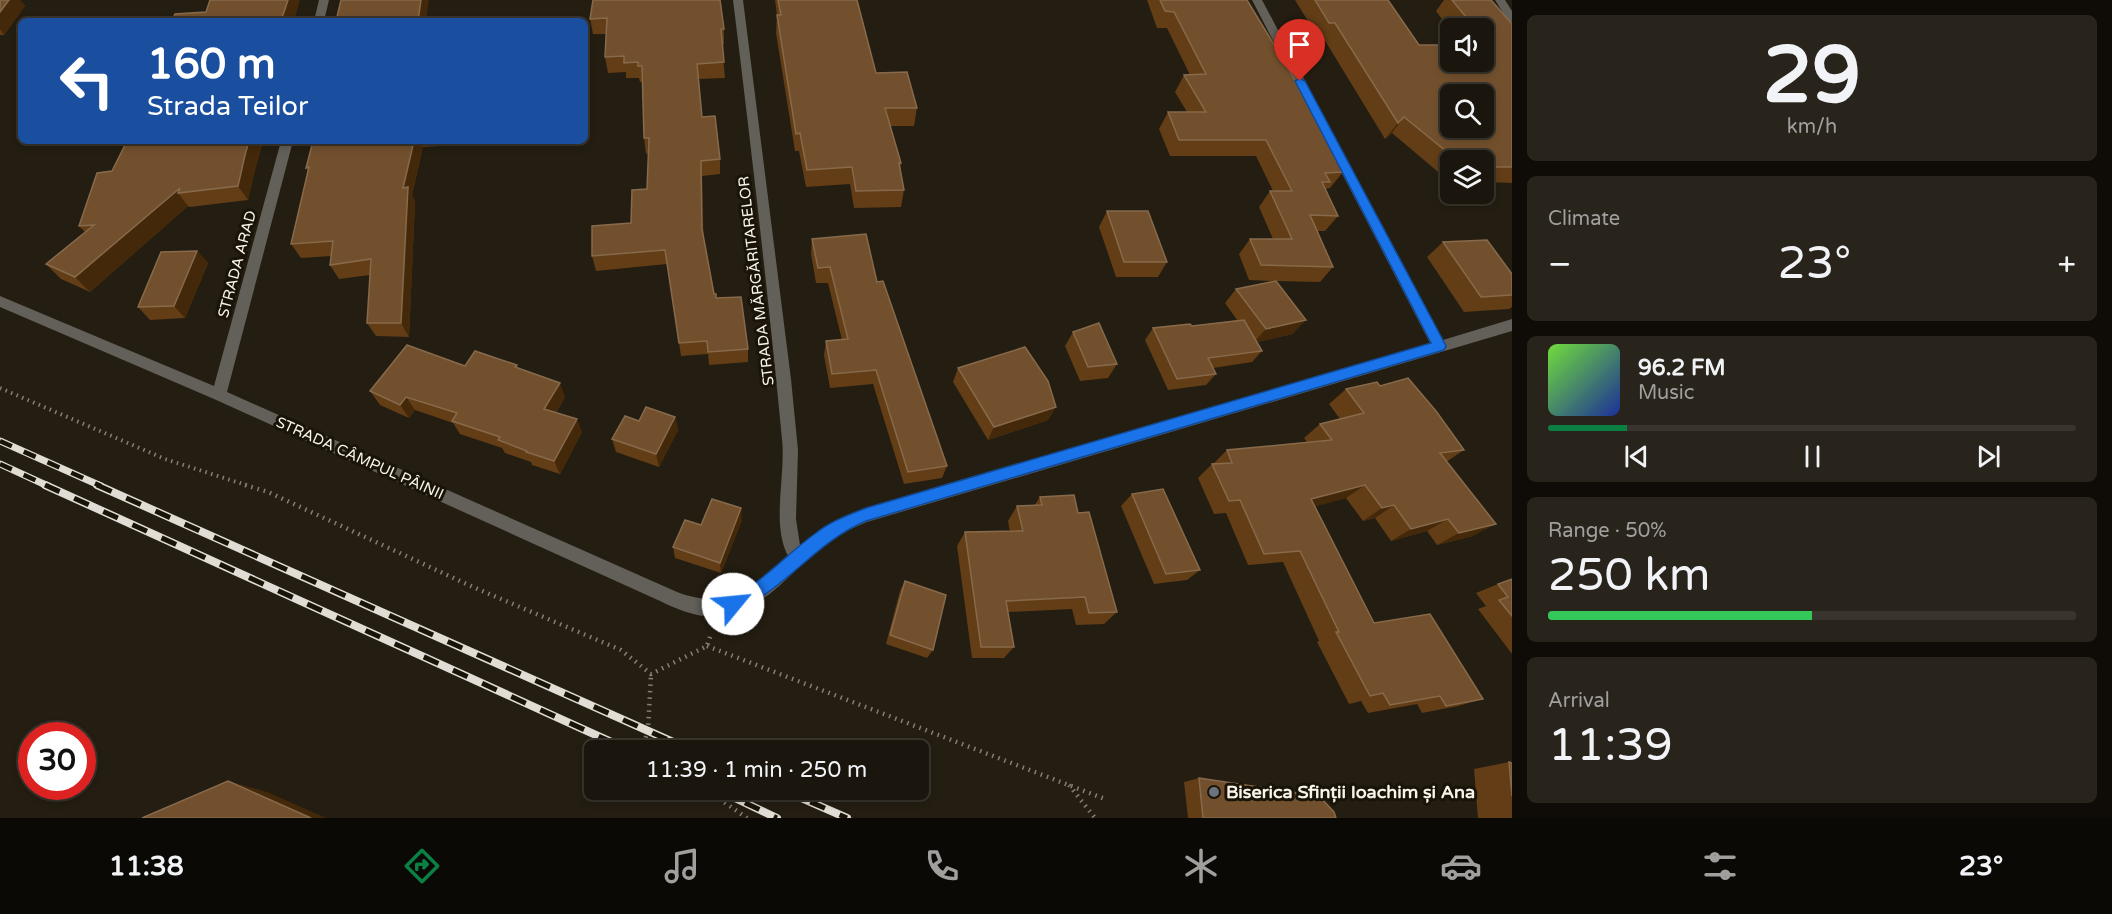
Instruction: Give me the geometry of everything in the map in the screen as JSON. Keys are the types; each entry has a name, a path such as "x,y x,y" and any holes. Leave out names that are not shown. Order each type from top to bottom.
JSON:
{"street":[{"path":"319,18 324,0"},
{"name":"STRADA MĂRGĂRITARELOR","path":"738,0 765,209 790,435 791,477 787,530 792,549 798,557"},
{"path":"1257,0 1439,346"},
{"path":"1500,0 1512,19"},
{"name":"STRADA ARAD","path":"219,395 285,144"},
{"name":"STRADA CÂMPUL PÂINII","path":"0,301 219,395 648,588 687,604 721,608"},
{"path":"721,608 751,596 777,577 821,538 844,523 866,515 1512,325"}],"path":[{"path":"0,388 165,459 268,492 473,587 621,650 651,674"},
{"path":"651,674 707,646 721,608"},
{"path":"707,646 1105,799"},
{"path":"645,740 648,730 651,674"},
{"path":"1069,785 1095,818"},
{"path":"721,800 747,818"}],"building":[{"path":"0,0 9,0 0,12"},
{"path":"210,0 288,0 282,18 173,18 175,14 206,12"},
{"path":"341,0 421,0 418,18 337,18"},
{"path":"593,0 720,0 724,29 721,29 724,62 697,64 702,117 715,116 720,159 701,161 702,229 716,298 741,297 748,349 708,352 707,341 679,343 665,250 592,256 592,226 631,223 632,190 647,189 649,138 644,138 642,66 638,66 638,62 624,63 624,56 605,57 607,18 590,19"},
{"path":"778,0 857,0 876,73 907,72 917,108 885,108 901,163 899,163 904,190 856,191 852,167 807,170 800,133 796,134 777,15 781,15"},
{"path":"1160,0 1247,0 1287,66 1343,172 1325,173 1330,182 1322,182 1338,216 1310,215 1333,267 1261,265 1250,239 1292,239 1270,191 1292,191 1266,140 1179,140 1168,112 1206,112 1184,75 1206,74 1174,12 1165,11"},
{"path":"1315,0 1388,0 1419,45 1440,45 1440,72 1494,72 1494,18 1467,18 1452,0 1491,0 1512,24 1512,167 1494,167 1494,150 1445,150 1404,117 1398,123 1335,23 1329,23"},
{"path":"126,144 248,144 238,186 178,193 180,188 75,277 46,264 94,225 79,226 97,173 112,171"},
{"path":"312,144 413,144 403,188 408,187 401,323 367,323 371,259 330,265 333,241 291,244 309,167 306,168"},
{"path":"1107,211 1148,211 1167,262 1124,262"},
{"path":"866,234 877,282 883,281 947,466 908,472 876,370 832,374 826,341 848,339 830,267 818,268 812,239"},
{"path":"1487,240 1512,274 1512,295 1481,297 1443,242"},
{"path":"197,251 174,306 138,307 161,252"},
{"path":"1276,281 1306,320 1266,329 1236,289"},
{"path":"1244,320 1262,351 1208,358 1216,374 1177,379 1153,328 1190,324 1192,326"},
{"path":"1099,323 1117,364 1088,367 1073,332"},
{"path":"407,345 465,366 475,351 560,383 544,409 577,419 554,461 498,440 500,437 452,421 457,413 406,397 400,405 370,391"},
{"path":"1025,347 1048,381 1056,407 994,427 958,368"},
{"path":"1408,378 1436,411 1464,450 1440,453 1496,524 1459,533 1448,519 1411,529 1394,505 1382,508 1365,485 1311,499 1374,623 1430,614 1483,699 1446,706 1440,696 1390,705 1383,693 1370,696 1336,632 1339,632 1300,551 1264,554 1240,500 1229,501 1212,464 1232,463 1227,450 1332,440 1320,424 1364,413 1346,389 1377,382 1380,386"},
{"path":"646,407 675,417 656,454 612,439 625,416 639,421"},
{"path":"1163,489 1200,570 1166,574 1132,494"},
{"path":"1074,495 1078,513 1089,512 1117,612 1089,613 1085,597 1006,601 1014,647 981,647 965,532 1023,531 1017,506 1042,505 1040,497"},
{"path":"712,499 741,508 720,563 673,547 685,520 701,525"},
{"path":"1512,579 1512,616 1499,600 1508,597 1498,584"},
{"path":"905,581 946,595 933,650 890,635"},
{"path":"1509,762 1512,763 1512,796"},
{"name":"Biserica Sfinții Ioachim și Ana","path":"1199,778 1319,796 1334,812 1336,818 1203,818"},
{"path":"228,781 311,818 142,818"}],"railway":[{"path":"0,441 101,486"},
{"path":"0,464 48,486"},
{"path":"45,485 607,740"},
{"path":"97,485 669,740"},
{"path":"739,800 777,818"},
{"path":"806,800 847,818"}],"place":[{"name":"Biserica Sfinții Ioachim și Ana","path":"1214,792"}],"route":[{"path":"733,604 751,596 777,577 821,538 844,523 1439,346 1300,81"}]}
